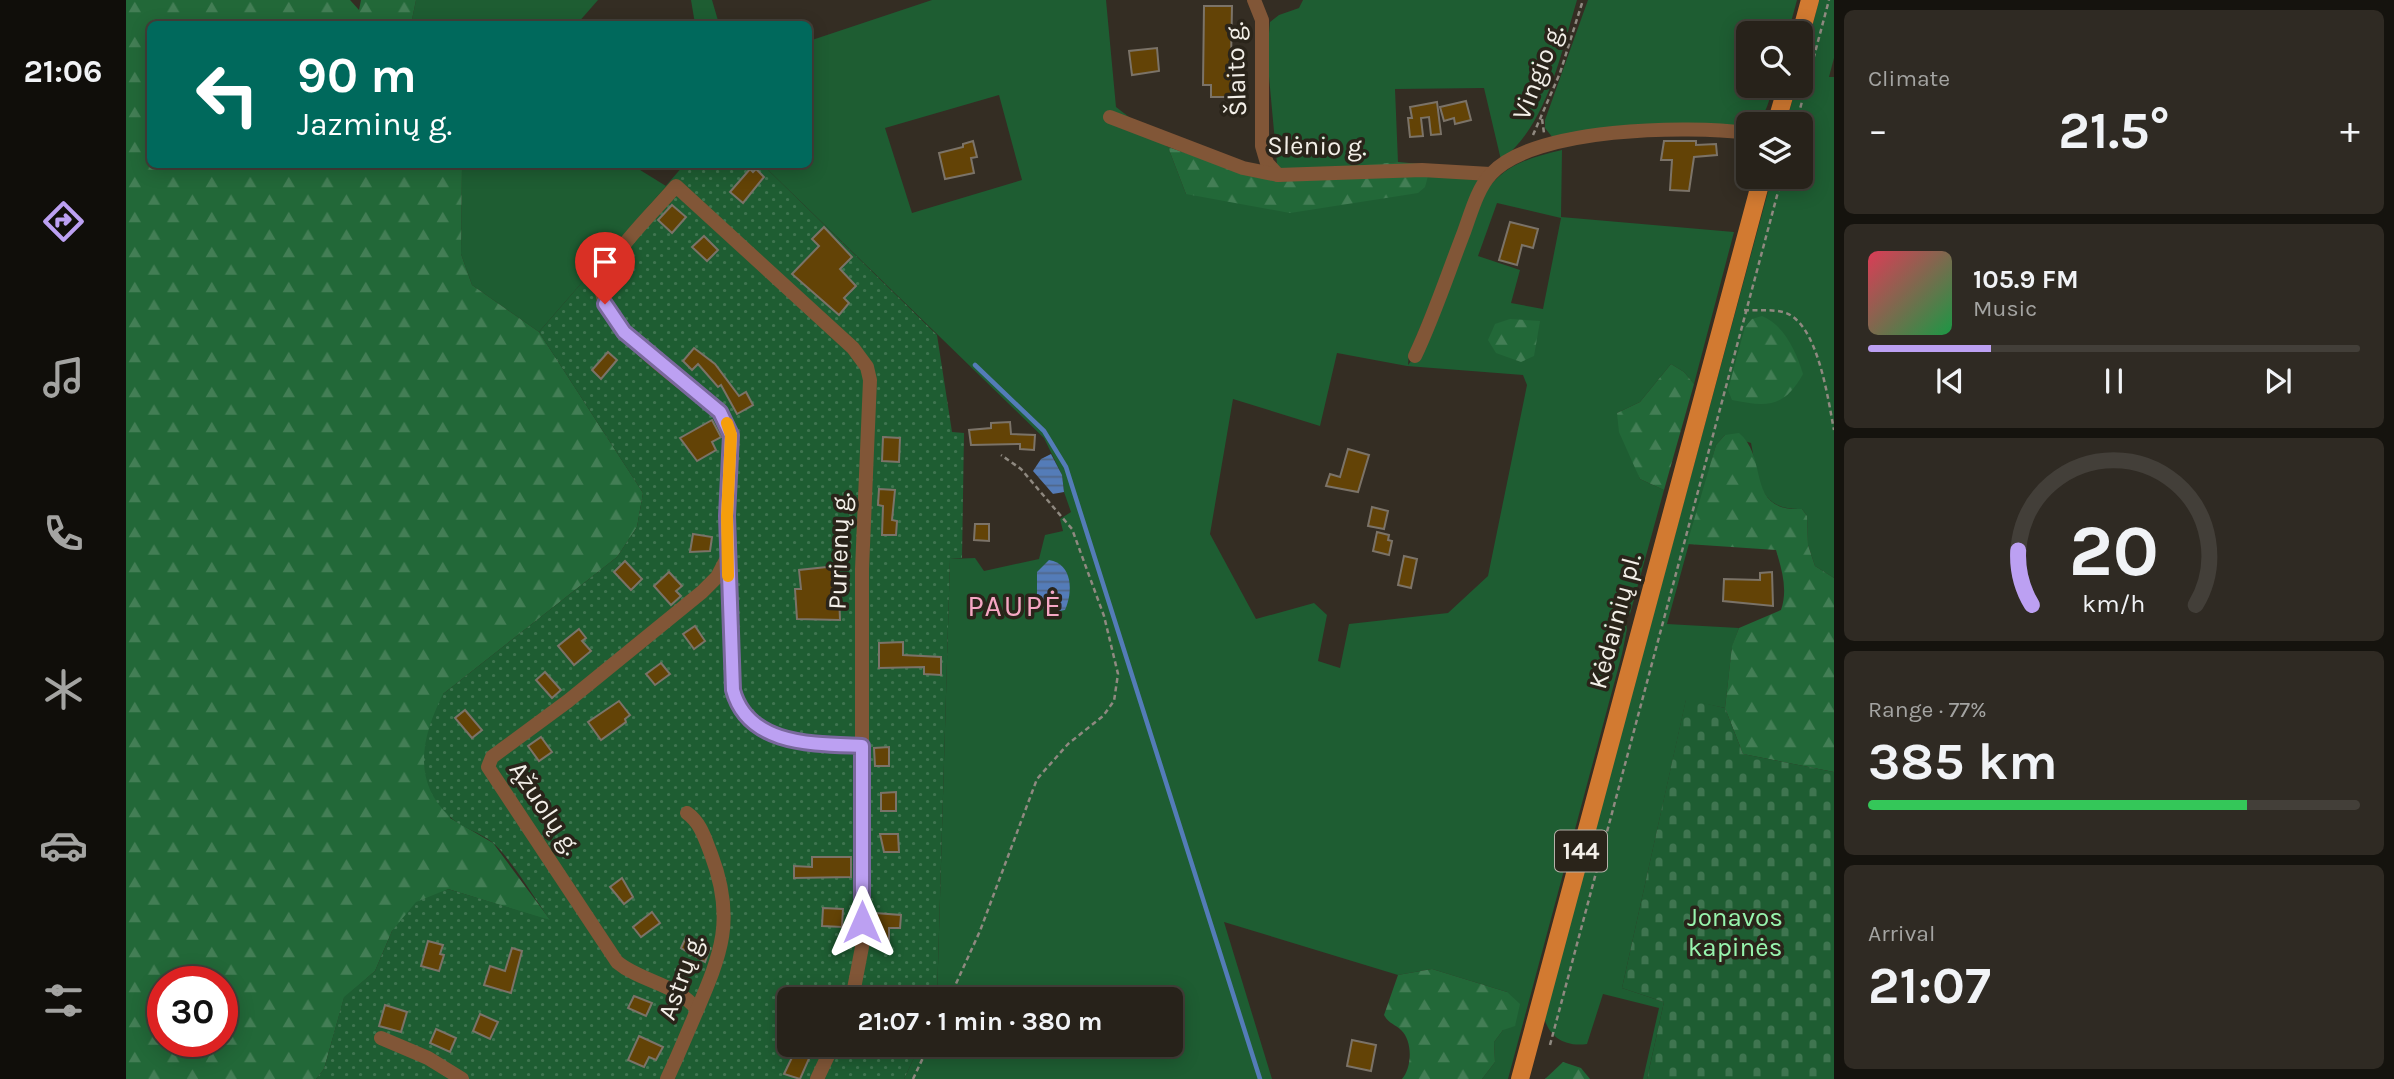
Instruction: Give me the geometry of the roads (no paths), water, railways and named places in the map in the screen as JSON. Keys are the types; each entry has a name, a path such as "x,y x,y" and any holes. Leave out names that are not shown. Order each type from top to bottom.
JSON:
{"main road":[{"path":"1804,21 1810,0"},
{"name":"Kėdainių pl.","path":"1520,1079 1759,189"}],"street":[{"name":"Šlaito g.","path":"1254,0 1262,20 1262,146 1267,163 1278,174"},
{"name":"Slėnio g.","path":"1110,117 1243,168 1278,174 1422,170 1490,174"},
{"path":"1415,356 1474,203 1490,174 1520,155 1555,144 1626,130 1681,127 1736,132"},
{"name":"Purienų g.","path":"727,557 731,435 728,424 720,412 624,332 608,310 602,295 602,284 616,257 676,186 853,348 867,367 870,380 862,569 862,947 854,987"},
{"path":"727,557 733,690 741,713 763,730 807,744 862,746"},
{"name":"Ąžuolų g.","path":"697,1010 684,998 617,962 589,915 488,767 492,757 568,701 702,592 717,577 727,557"},
{"name":"Astrų g.","path":"667,1079 720,955 723,902 718,873 695,818 687,813"},
{"path":"381,1038 428,1058 462,1079"},
{"path":"817,1079 827,1057"}],"water":[{"path":"1051,454 1062,475 1064,492 1053,494 1033,471 1041,459"},
{"path":"1049,560 1063,567 1067,573 1070,587 1065,610 1054,612 1043,608 1037,599 1037,572"}],"waterway":[{"path":"975,365 1044,431 1066,467 1260,1079"}],"district":[{"name":"PAUPĖ","path":"1015,606"}],"park label":[{"name":"Jonavos kapinės","path":"1735,932"}]}
